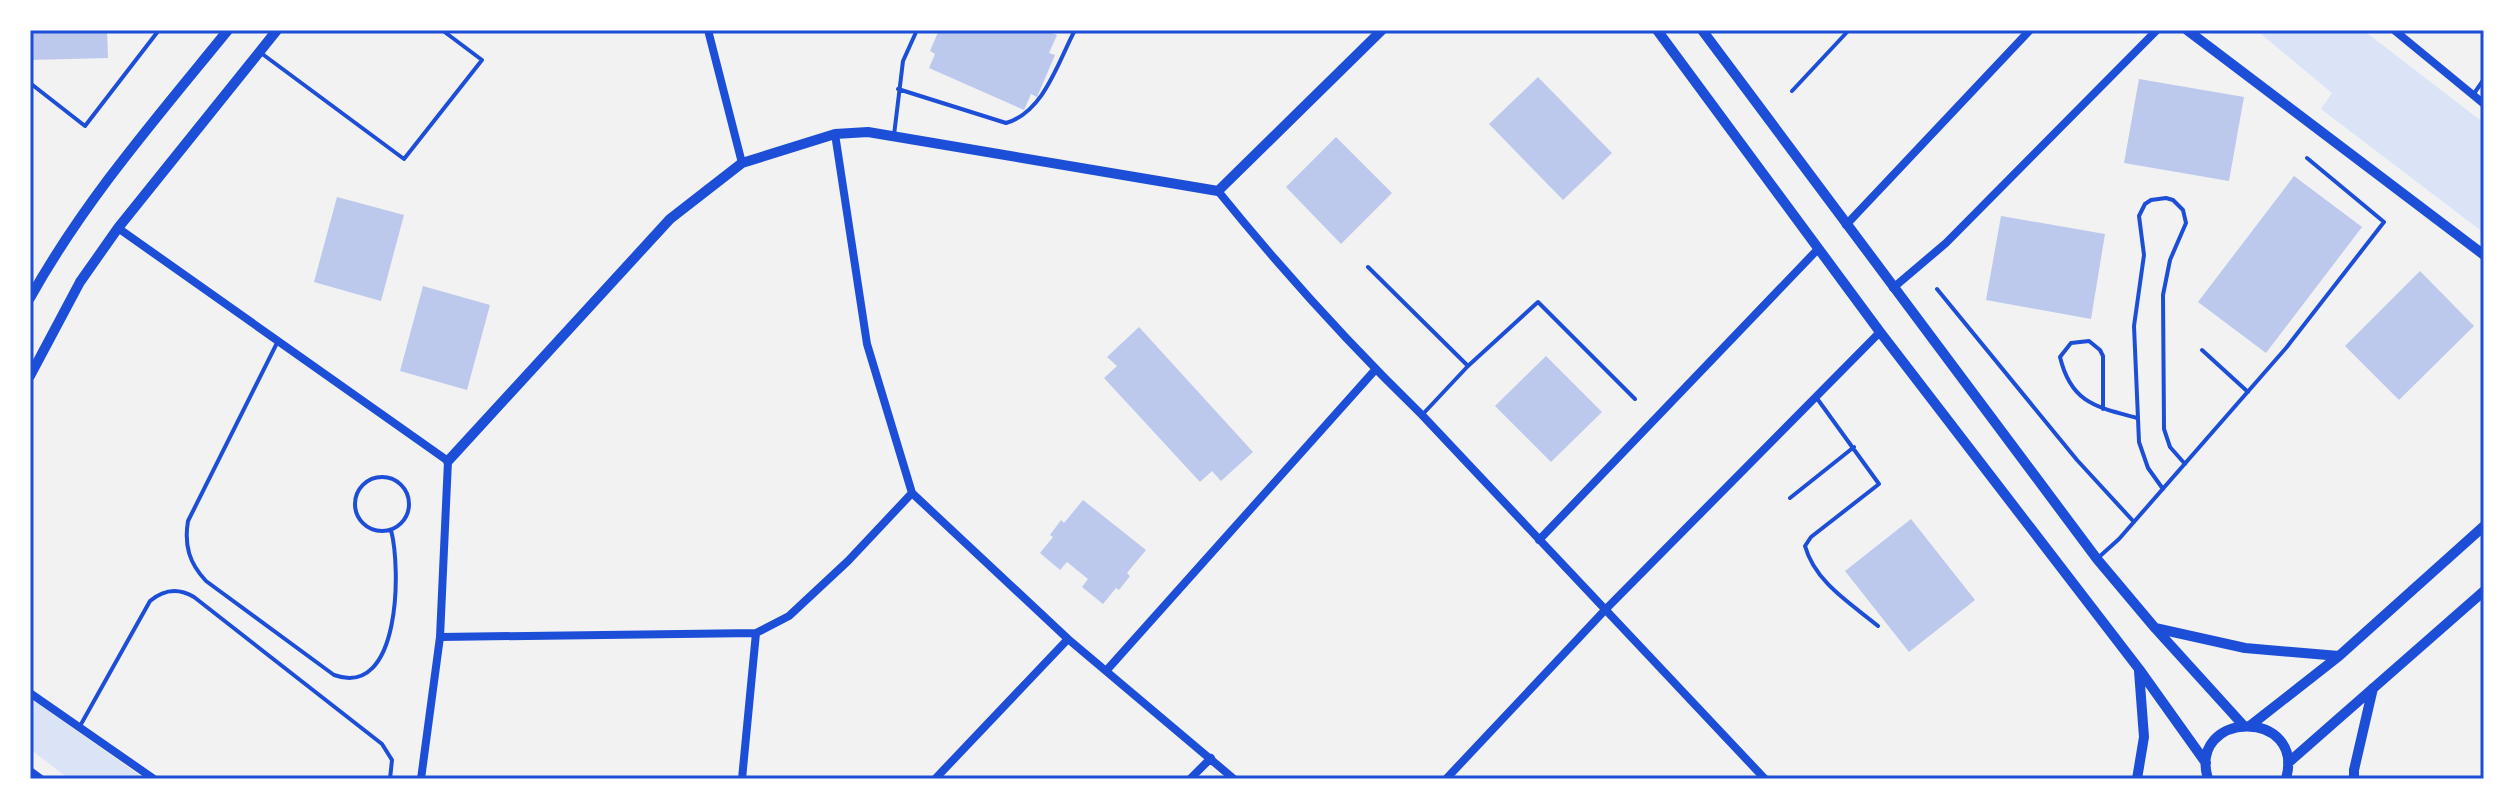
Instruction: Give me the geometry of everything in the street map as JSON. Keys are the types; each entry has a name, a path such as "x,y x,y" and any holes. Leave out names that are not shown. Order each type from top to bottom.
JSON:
{"street":[{"path":"30,376 80,282 118,228 277,30"},
{"path":"708,30 742,163"},
{"path":"1218,191 1382,30"},
{"path":"1657,30 1880,332 2139,669 2205,773"},
{"path":"1702,30 2097,559 2155,628 2247,725 2265,729 2276,738 2284,749 2288,774"},
{"path":"1846,225 2030,30"},
{"path":"1893,288 1946,243 2157,30"},
{"path":"2187,30 2484,255"},
{"path":"2394,30 2484,104"},
{"path":"30,298 51,260 93,198 224,31"},
{"path":"421,779 440,637 448,461 670,219 742,163 835,134 868,132 1218,191 1287,276 1765,779"},
{"path":"835,134 867,344 912,493 1068,639 1234,779"},
{"path":"118,228 448,461"},
{"path":"1539,540 1818,249"},
{"path":"1446,779 1605,610 1880,332"},
{"path":"1106,671 1375,370"},
{"path":"440,637 756,633 789,616 848,561 912,493"},
{"path":"2205,773 2210,747 2220,735 2247,725 2339,656 2484,526"},
{"path":"2288,774 2373,688 2484,591"},
{"path":"2155,628 2245,648 2339,656"},
{"path":"742,779 756,633"},
{"path":"935,779 1068,639"},
{"path":"2137,779 2144,737 2139,669"},
{"path":"2354,779 2373,688"},
{"path":"30,693 154,779"},
{"path":"1190,779 1211,758"},
{"path":"30,771 41,779"}],"lane":[{"path":"30,83 85,126 159,30"},
{"path":"259,52 404,159 482,60 442,30"},
{"path":"894,135 903,61 917,30"},
{"path":"898,89 1006,123 1016,120 1037,103 1075,30"},
{"path":"1792,91 1849,30"},
{"path":"2473,95 2484,79"},
{"path":"2097,559 2134,522 2286,348 2384,222 2307,158"},
{"path":"2163,489 2142,455 2137,418 2134,326 2144,244 2139,216 2151,200 2166,198 2179,204 2186,223 2170,260 2163,295 2163,419 2170,447 2185,464"},
{"path":"1368,267 1468,366"},
{"path":"1937,289 2077,460 2134,522"},
{"path":"1422,415 1468,366 1538,302 1635,399"},
{"path":"278,341 188,521 188,552 198,572 334,675 357,678 374,669 386,647 393,613 396,563 391,530"},
{"path":"2103,409 2103,356 2089,341 2071,343 2060,357 2066,379 2093,407 2137,418"},
{"path":"2202,350 2248,392"},
{"path":"1816,397 1879,484 1811,537 1805,546 1809,562 1823,580 1878,626"},
{"path":"1790,498 1854,447"},
{"path":"385,477 397,481 409,501 408,513 402,524 391,530 379,531 359,519 355,507 356,495 373,478 385,477"},
{"path":"79,728 150,601 167,591 181,591 194,597 382,744 392,760 390,779"}],"shaded area":[{"path":"2256,30 2363,30 2484,123 2484,233 2321,109 2332,93"},
{"path":"30,698 145,779 69,779 30,749"}],"building":[{"path":"30,30 107,30 108,58 30,60"},
{"path":"939,30 1045,30 1057,35 1049,53 1055,55 1037,97 1031,94 1024,110 929,68 935,54 930,51"},
{"path":"1538,77 1612,153 1563,200 1489,124"},
{"path":"2139,79 2244,97 2229,181 2124,163"},
{"path":"1336,137 1392,193 1341,244 1286,187"},
{"path":"2294,176 2362,227 2266,353 2198,302"},
{"path":"337,197 404,215 381,301 314,282"},
{"path":"2001,216 2105,234 2091,319 1986,300"},
{"path":"2420,271 2474,326 2399,400 2345,346"},
{"path":"423,286 490,305 467,390 400,371"},
{"path":"1139,327 1253,452 1221,481 1212,471 1200,482 1104,378 1117,366 1107,357"},
{"path":"1546,356 1602,412 1551,462 1495,406"},
{"path":"1083,500 1146,550 1127,573 1130,576 1119,590 1116,588 1103,604 1082,587 1088,579 1067,562 1060,570 1040,553 1061,520 1064,523"},
{"path":"1911,519 1975,600 1909,652 1845,571"}]}
